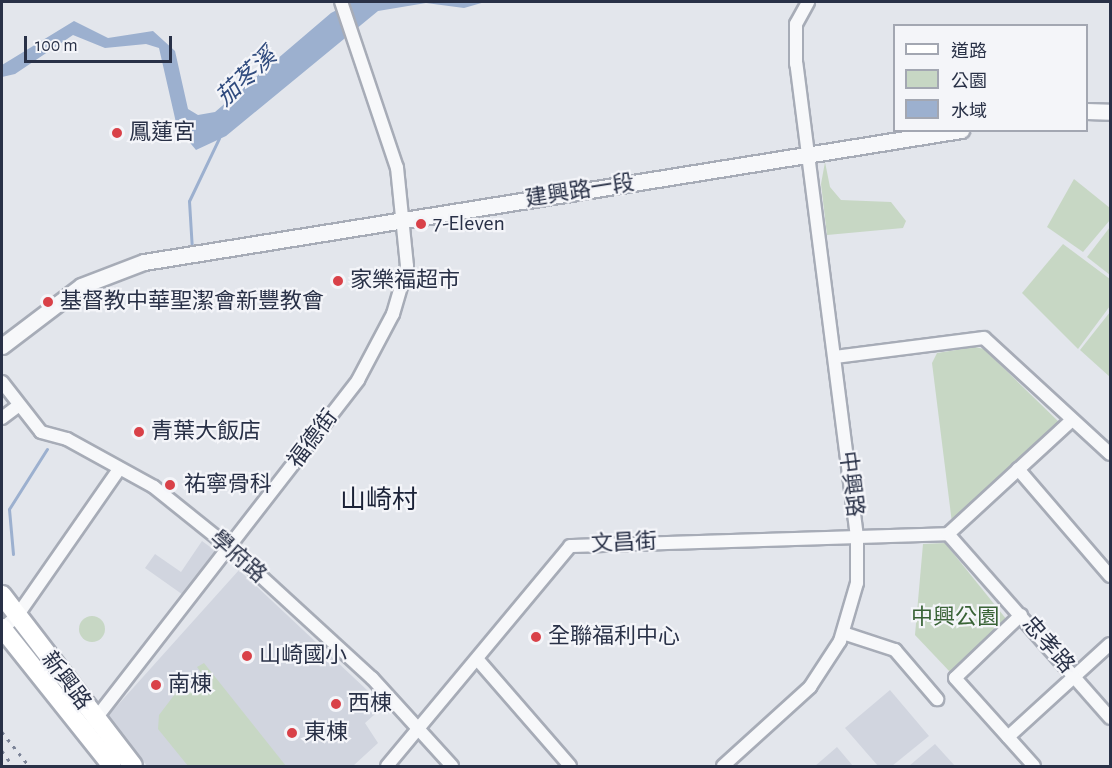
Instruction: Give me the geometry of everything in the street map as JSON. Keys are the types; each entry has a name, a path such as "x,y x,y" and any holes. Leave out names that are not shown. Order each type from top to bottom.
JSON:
{"main road":[{"name":"新興路","path":"2,595 89,725 112,766"},
{"name":"新興路","path":"2,629 89,725 133,766"}],"street":[{"name":"福德街","path":"89,725 231,549 379,347 404,282 402,217 394,154 358,40 341,2"},
{"name":"中興路","path":"723,766 804,695 843,633 856,591 857,537 808,153 796,24 808,2"},
{"path":"1088,111 1110,112"},
{"name":"建興路一段","path":"2,346 108,272 194,252 402,217 948,132"},
{"path":"835,357 984,338 1110,454"},
{"name":"學府路","path":"2,382 18,406 41,432 67,439 154,487 231,549 420,728 452,766"},
{"path":"2,418 18,406"},
{"path":"857,537 948,534 1072,420"},
{"path":"2,629 17,616 119,469"},
{"path":"1018,469 1110,576"},
{"name":"忠孝路","path":"948,534 1022,615 1110,718"},
{"name":"文昌街","path":"387,766 478,660 570,546 857,537"},
{"path":"1022,615 955,678 1034,766"},
{"path":"843,633 896,650 937,699"},
{"path":"1008,737 1110,644"},
{"path":"478,660 570,766"}],"shaded area":[{"path":"202,541 217,552 186,597 145,568 155,554 181,572"},
{"name":"山崎國小","path":"239,570 384,706 365,723 378,743 353,766 147,766 107,717"},
{"path":"890,690 929,736 892,766 878,766 845,728"},
{"path":"935,744 955,766 909,766"},
{"path":"837,747 853,766 815,766"}],"green space":[{"path":"825,162 830,187 841,200 891,202 906,221 903,228 827,235 821,184"},
{"path":"1074,179 1110,208 1110,220 1083,252 1047,227"},
{"path":"1110,227 1110,275 1087,257"},
{"path":"1063,244 1110,279 1110,306 1078,349 1022,293"},
{"path":"1110,312 1110,377 1080,350"},
{"path":"975,347 984,349 1061,424 952,523 932,363 937,353"},
{"name":"中興公園","path":"945,543 1007,620 951,673 915,635 923,544"},
{"path":"92,616 102,619 105,629 102,639 92,642 82,639 79,629 82,619"},
{"path":"204,663 286,766 188,766 158,729 159,715 178,690 210,686 197,667"}],"water":[{"name":"茄苳溪","path":"352,2 485,2 464,8 426,3 378,11 226,136 196,150 177,127 159,48 146,44 105,48 73,35 15,74 2,77 2,65 74,21 108,38 153,31 175,51 188,109 198,115 215,112 331,13"}],"waterway":[{"path":"192,250 189,201 219,138"},
{"path":"13,554 9,509 47,449"}],"railway":[{"path":"2,732 29,766"},
{"path":"2,751 13,766"}],"place":[{"name":"鳳蓮宮","path":"117,133"},
{"name":"7-Eleven","path":"421,224"},
{"name":"家樂福超市","path":"338,281"},
{"name":"基督教中華聖潔會新豐教會","path":"48,302"},
{"name":"青葉大飯店","path":"139,432"},
{"name":"祐寧骨科","path":"170,485"},
{"name":"全聯福利中心","path":"536,637"},
{"name":"山崎國小","path":"247,656"},
{"name":"南棟","path":"156,685"},
{"name":"西棟","path":"336,704"},
{"name":"東棟","path":"292,733"}],"district":[{"name":"山崎村","path":"379,501"}]}
